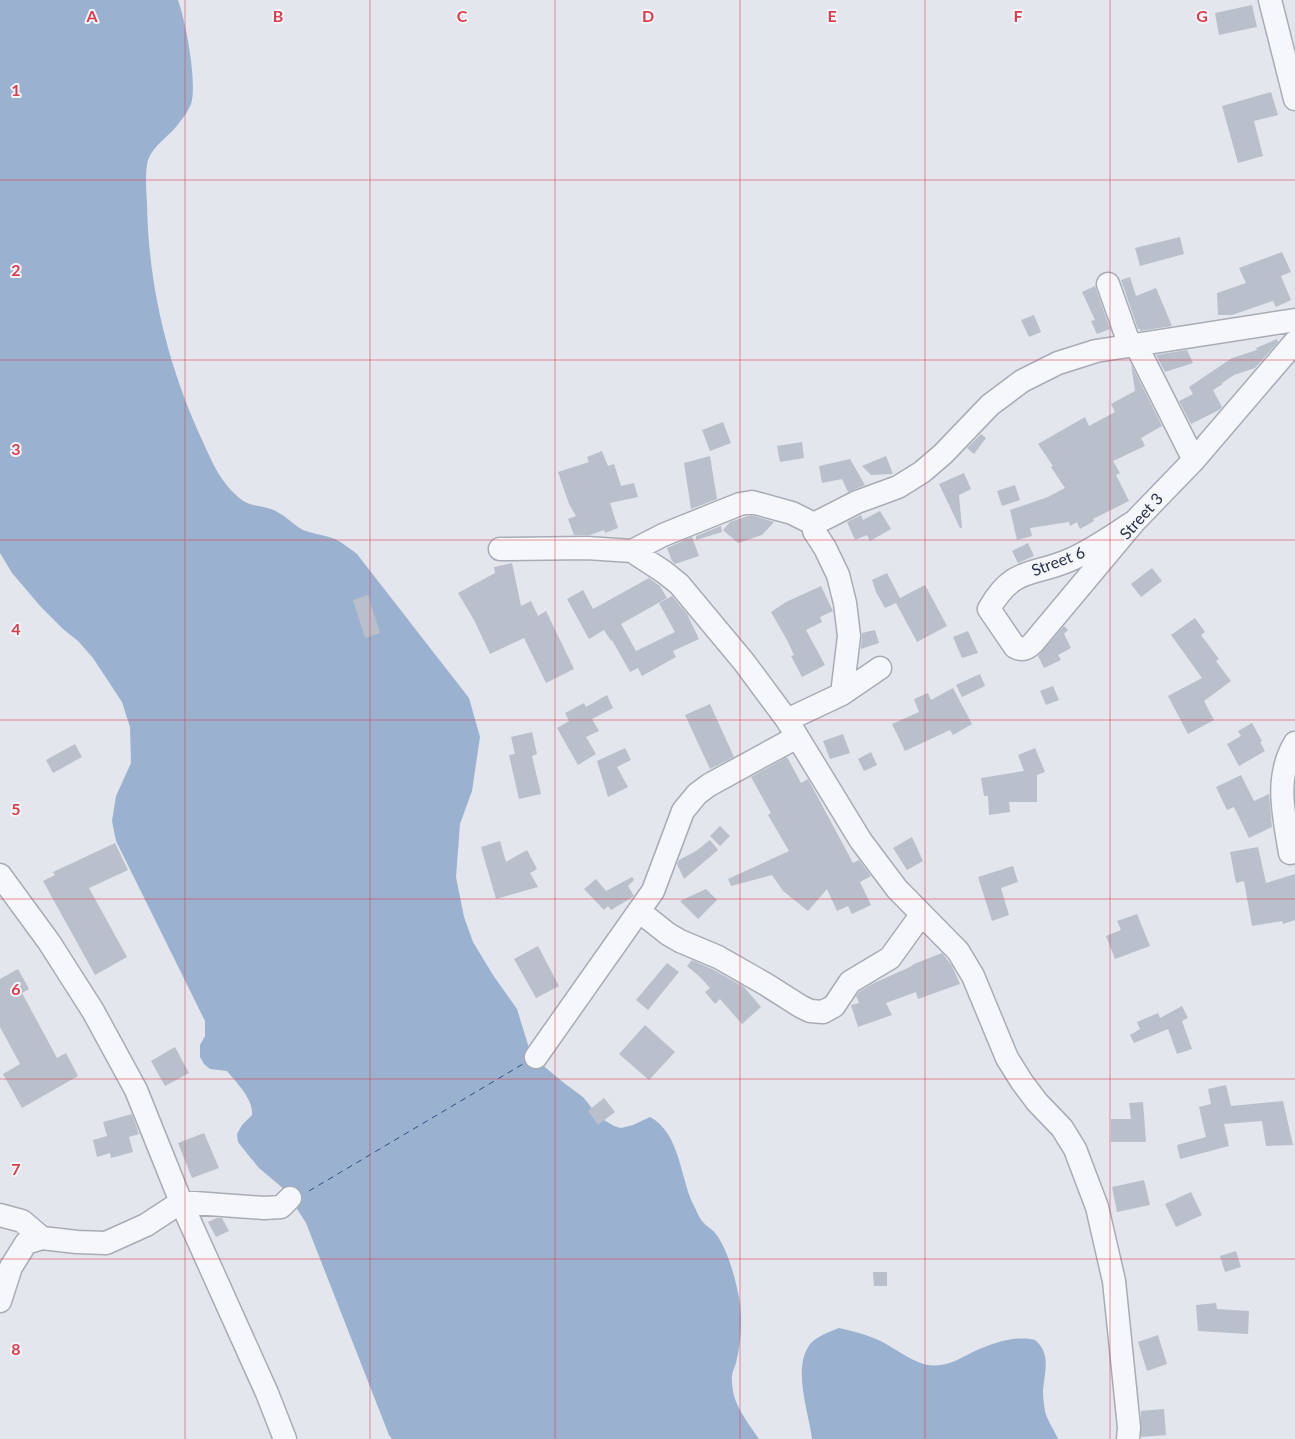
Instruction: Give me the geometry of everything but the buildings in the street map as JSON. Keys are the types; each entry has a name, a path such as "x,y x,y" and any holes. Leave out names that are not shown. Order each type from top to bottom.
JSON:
{"street":[{"path":"1270,0 1295,99"},
{"path":"1108,284 1133,345 1194,460"},
{"path":"814,524 857,502 898,487 922,472 943,454 990,405 1022,381 1058,363 1096,351 1295,320"},
{"name":"Street 3","path":"989,609 1015,647 1019,649 1028,647 1135,520 1194,460 1295,342"},
{"path":"632,551 702,519 740,504 752,502 792,513 814,524"},
{"name":"Street 6","path":"989,609 997,595 1022,574 1072,559 1135,520"},
{"path":"814,524 814,531 825,548 838,575 845,603 849,636 842,694"},
{"path":"500,549 587,548 632,551 679,584 744,662 792,728 861,841 897,889 958,951 973,976 1007,1058 1022,1082 1062,1128 1075,1149 1097,1207 1114,1281 1129,1427 1128,1439"},
{"path":"536,1057 653,891 683,811 697,794 880,668"},
{"path":"1290,853 1281,800 1282,779 1295,743"},
{"path":"0,875 49,942 93,1011 136,1090 181,1202 267,1393 285,1439"},
{"path":"638,911 680,941 718,957 810,1011 823,1012 834,1006 850,982 890,958 921,915"},
{"path":"0,1301 11,1267 26,1243 42,1238 106,1243 146,1225 181,1202 264,1208 281,1207 290,1198"},
{"path":"0,1215 22,1221 42,1238"}],"water":[{"path":"0,0 178,0 190,50 193,77 192,100 189,109 181,121 151,154 147,165 146,187 148,233 156,295 170,355 191,414 213,464 231,490 245,502 275,511 303,530 335,539 357,554 469,698 480,737 472,791 460,824 456,877 464,917 473,942 517,1009 528,1045 540,1063 583,1097 599,1117 614,1126 621,1128 633,1125 650,1117 660,1124 668,1134 678,1156 689,1193 699,1217 720,1240 733,1274 739,1298 741,1330 732,1376 733,1389 737,1405 759,1439 392,1439 389,1435 306,1223 285,1190 259,1168 238,1142 237,1134 242,1125 252,1115 250,1103 244,1092 227,1071 210,1069 200,1057 200,1045 205,1036 205,1021 116,841 112,821 116,796 131,763 130,727 122,702 93,658 78,641 41,607 12,573 0,553"},
{"path":"839,1328 876,1339 915,1361 931,1365 949,1363 982,1348 1005,1341 1020,1338 1035,1340 1044,1351 1046,1364 1043,1391 1045,1411 1058,1439 812,1439 802,1381 803,1359 813,1341"}],"ferry route":[{"path":"309,1191 528,1061"}]}
